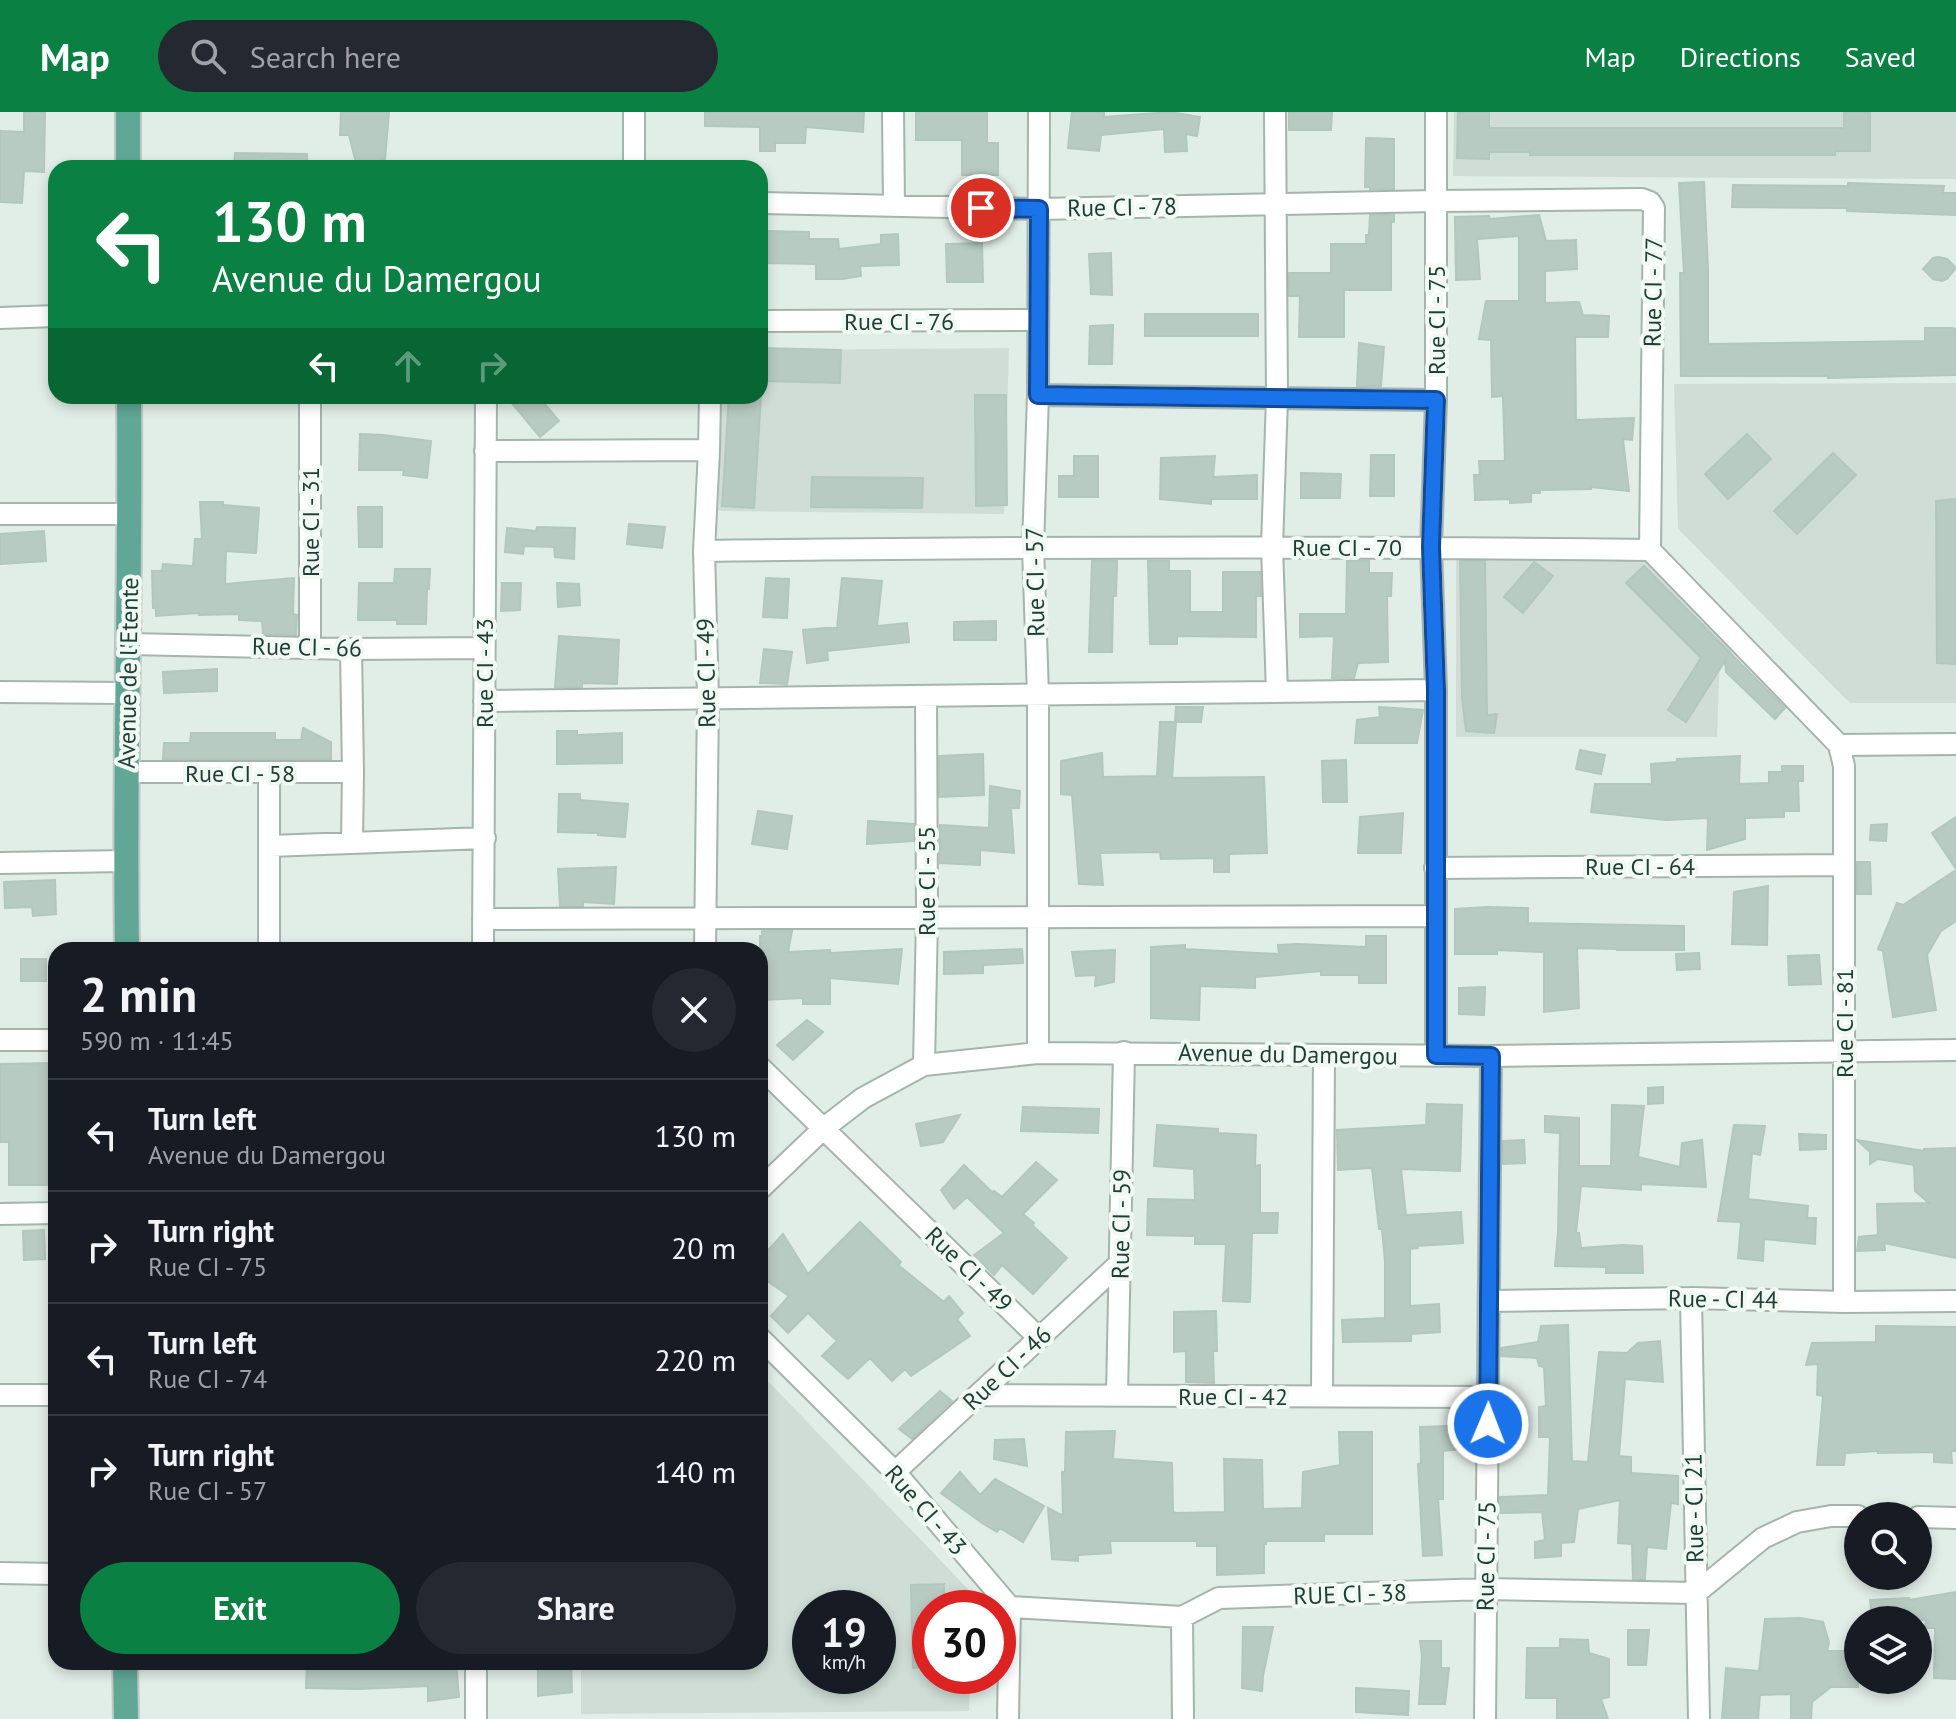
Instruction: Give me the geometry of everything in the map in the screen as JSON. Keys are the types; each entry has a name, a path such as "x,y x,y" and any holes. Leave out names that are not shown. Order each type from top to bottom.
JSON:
{"main road":[{"path":"128,112 128,160"},
{"name":"Avenue de l'Etente","path":"127,942 129,404"},
{"path":"125,1670 126,1719"}],"street":[{"path":"634,112 634,160"},
{"path":"893,112 894,206"},
{"name":"Rue CI - 57","path":"1038,1053 1038,695 1033,547 1038,395 1039,112"},
{"path":"1275,112 1277,398 1272,547 1277,692"},
{"name":"Rue CI - 75","path":"1436,112 1436,400 1431,547 1436,690 1436,1055"},
{"name":"Rue CI - 77","path":"1436,201 1642,199 1654,208 1650,550"},
{"name":"Rue CI - 78","path":"768,203 1039,209 1436,201"},
{"path":"0,318 48,316"},
{"name":"Rue CI - 76","path":"768,321 1038,320"},
{"path":"1038,395 1436,400"},
{"name":"Rue CI - 31","path":"310,404 310,647"},
{"name":"Rue CI - 43","path":"483,942 486,404"},
{"name":"Rue CI - 49","path":"705,942 708,699 704,551 710,404"},
{"path":"485,451 709,450"},
{"path":"0,514 131,514"},
{"name":"Rue CI - 70","path":"704,551 1033,547 1650,550"},
{"path":"1650,550 1839,745 1956,744"},
{"name":"Rue CI - 66","path":"129,644 351,649 484,648"},
{"path":"351,649 352,843"},
{"path":"484,701 1436,690"},
{"path":"0,692 127,693"},
{"name":"Rue CI - 55","path":"924,1065 926,696"},
{"name":"Rue CI - 81","path":"1839,745 1844,766 1844,1302"},
{"name":"Rue CI - 58","path":"127,772 353,772"},
{"path":"269,773 269,942"},
{"path":"270,846 485,838"},
{"path":"0,863 126,861"},
{"name":"Rue CI - 64","path":"1435,868 1844,865"},
{"path":"483,919 1436,916"},
{"path":"0,1040 48,1040"},
{"name":"Avenue du Damergou","path":"768,1181 824,1128 863,1098 924,1065 1038,1053 1491,1056 1956,1050"},
{"name":"Rue CI - 59","path":"1117,1395 1124,1052"},
{"path":"1322,1396 1324,1055"},
{"name":"Rue CI - 75","path":"1485,1719 1491,1056"},
{"name":"Rue CI - 49","path":"768,1075 1039,1338"},
{"path":"0,1214 48,1213"},
{"name":"Rue CI - 46","path":"895,1472 1120,1263"},
{"name":"Rue - CI 44","path":"1489,1301 1691,1298 1956,1301"},
{"name":"Rue - CI 21","path":"1691,1298 1699,1719"},
{"name":"Rue CI - 43","path":"768,1346 895,1472 996,1590"},
{"path":"0,1395 48,1395"},
{"name":"Rue CI - 42","path":"978,1395 1489,1397"},
{"path":"1696,1593 1763,1538 1797,1522 1844,1516"},
{"path":"1932,1517 1956,1518"},
{"path":"0,1573 48,1574"},
{"name":"RUE CI - 38","path":"1182,1617 1219,1598 1485,1589 1696,1593"},
{"path":"1016,1607 1182,1617 1183,1719"},
{"path":"476,1670 476,1719"},
{"path":"1008,1694 1008,1719"}],"shaded area":[{"path":"1454,112 1956,112 1956,179 1453,176"},
{"path":"1009,348 1004,514 719,511 718,404 768,404 768,350"},
{"path":"1956,383 1956,703 1850,703 1678,529 1674,384"},
{"path":"1456,559 1648,560 1737,650 1720,655 1717,737 1456,737"},
{"path":"768,1381 969,1590 912,1590 912,1694 969,1694 969,1711 581,1714 581,1670 768,1670"}],"building":[{"path":"24,112 45,112 44,172 24,171 22,203 0,202 0,131 24,132"},
{"path":"341,112 389,112 385,159 355,160 349,135 340,135"},
{"path":"705,112 864,112 863,132 806,127 805,143 775,143 775,151 760,151 760,127 705,126"},
{"path":"916,112 987,112 987,143 998,143 998,175 962,175 962,140 916,140"},
{"path":"1072,112 1104,112 1104,117 1170,112 1200,117 1197,136 1186,134 1187,151 1165,152 1164,129 1101,135 1099,151 1068,148"},
{"path":"1289,112 1332,112 1331,130 1289,130"},
{"path":"1458,112 1489,112 1489,128 1844,128 1844,112 1870,112 1870,151 1835,151 1835,155 1530,155 1530,152 1489,152 1489,159 1457,158"},
{"path":"1366,138 1394,139 1394,189 1365,187"},
{"path":"235,153 307,154 307,160 235,160"},
{"path":"1704,182 1708,344 1925,341 1925,328 1952,328 1956,329 1956,375 1828,378 1681,376 1680,273 1684,273 1679,183"},
{"path":"1848,183 1944,186 1943,193 1956,193 1956,215 1847,211 1847,208 1732,207 1733,185 1848,186"},
{"path":"1370,215 1394,215 1394,222 1391,222 1391,290 1344,290 1344,337 1299,337 1300,296 1289,296 1289,273 1331,273 1331,244 1366,244"},
{"path":"1539,215 1546,241 1576,240 1577,269 1545,271 1545,303 1579,302 1583,315 1609,316 1608,337 1575,337 1576,420 1634,418 1632,440 1623,439 1629,491 1591,487 1540,490 1540,493 1531,493 1531,502 1475,500 1474,475 1480,475 1479,461 1505,461 1503,396 1492,397 1491,340 1479,339 1486,301 1519,301 1519,236 1477,239 1480,279 1456,280 1455,217 1489,216 1490,219"},
{"path":"768,231 809,232 809,239 838,239 839,249 881,244 881,235 898,234 899,265 860,266 861,276 816,279 816,264 768,263"},
{"path":"982,243 983,282 947,282 946,244"},
{"path":"1111,253 1112,295 1091,294 1089,254"},
{"path":"1938,257 1947,259 1956,268 1942,281 1933,279 1923,269"},
{"path":"1145,314 1258,314 1258,336 1145,336"},
{"path":"1113,325 1112,364 1089,364 1090,326"},
{"path":"1359,343 1384,347 1381,386 1357,386"},
{"path":"768,348 841,350 840,383 768,381"},
{"path":"975,395 1006,395 1007,505 976,506"},
{"path":"513,404 545,404 559,421 540,437"},
{"path":"728,404 760,404 754,508 722,506"},
{"path":"360,434 431,441 427,478 403,475 404,470 359,470"},
{"path":"1747,434 1771,459 1728,499 1705,474"},
{"path":"1833,453 1856,475 1797,534 1774,511"},
{"path":"1371,455 1394,455 1394,496 1370,496"},
{"path":"1074,456 1098,456 1098,497 1059,497 1059,476 1074,476"},
{"path":"1215,456 1213,477 1257,475 1257,499 1211,499 1211,504 1160,499 1161,458"},
{"path":"1301,473 1341,474 1340,498 1301,498"},
{"path":"812,477 923,478 922,508 811,507"},
{"path":"1956,499 1956,664 1937,663 1936,501"},
{"path":"200,502 259,508 256,553 226,551 225,584 294,578 296,635 263,634 262,621 239,620 239,614 156,616 152,571 162,571 163,564 193,566 195,539 202,539"},
{"path":"358,507 382,507 382,547 359,547"},
{"path":"629,524 665,527 662,548 627,544"},
{"path":"537,527 575,528 574,559 555,557 554,547 524,546 523,554 505,552 507,528 536,531"},
{"path":"44,531 46,561 0,564 0,534"},
{"path":"1092,561 1117,561 1112,652 1089,652"},
{"path":"1148,561 1169,561 1169,571 1190,571 1190,612 1223,612 1223,572 1260,572 1261,596 1256,596 1256,637 1177,636 1177,644 1150,644"},
{"path":"1347,561 1369,561 1369,573 1392,573 1391,596 1387,596 1388,662 1358,663 1354,678 1332,678 1334,636 1300,637 1300,614 1346,614"},
{"path":"1460,561 1485,561 1487,715 1497,714 1494,733 1466,731 1462,698"},
{"path":"1534,562 1553,576 1523,613 1504,597"},
{"path":"1644,566 1785,708 1775,719 1726,672 1725,661 1686,722 1668,710 1701,658 1626,583"},
{"path":"395,569 430,569 426,624 358,620 359,583 394,583"},
{"path":"766,578 789,579 787,618 763,617"},
{"path":"842,578 882,581 877,626 907,623 909,642 827,651 828,660 807,663 803,630 837,628"},
{"path":"502,583 521,583 520,610 501,611"},
{"path":"557,583 579,584 580,605 558,607"},
{"path":"996,621 996,640 954,640 954,622"},
{"path":"559,636 619,640 617,684 582,683 582,687 555,687"},
{"path":"764,649 792,652 787,684 760,683"},
{"path":"217,669 217,691 164,693 163,672"},
{"path":"1176,707 1203,707 1201,722 1176,722 1172,778 1264,777 1267,853 1229,854 1229,872 1214,872 1214,858 1161,859 1160,852 1100,853 1103,885 1079,884 1072,795 1061,794 1061,761 1102,753 1103,777 1157,776 1160,722 1175,722"},
{"path":"1379,707 1423,710 1417,743 1355,743 1357,720 1380,717"},
{"path":"303,728 331,742 331,759 163,759 164,743 190,743 191,733 275,733 275,740 301,740"},
{"path":"557,731 577,731 577,735 622,733 622,763 557,764"},
{"path":"1580,750 1605,755 1601,774 1576,769"},
{"path":"983,754 984,795 939,797 939,756"},
{"path":"1740,756 1739,784 1769,783 1769,772 1782,772 1782,766 1803,766 1803,781 1798,781 1799,811 1784,811 1784,817 1745,818 1745,839 1707,850 1708,818 1666,820 1591,812 1595,784 1652,784 1651,764 1677,762 1677,759"},
{"path":"1346,760 1347,802 1323,802 1322,761"},
{"path":"990,786 1020,791 1019,808 1011,808 1014,853 980,850 980,865 940,863 940,825 989,828"},
{"path":"559,794 580,794 580,800 628,804 625,837 558,832"},
{"path":"758,811 792,816 787,849 752,844"},
{"path":"1403,813 1401,853 1358,853 1360,817"},
{"path":"1956,817 1956,869 1932,833"},
{"path":"868,821 914,824 914,841 867,844"},
{"path":"1887,824 1886,841 1870,840 1871,825"},
{"path":"1857,862 1870,862 1871,894 1857,894"},
{"path":"616,867 614,904 583,902 583,906 560,906 558,869"},
{"path":"1956,870 1956,921 1941,931 1927,955 1936,1010 1893,1017 1883,951 1878,949 1897,903 1903,905"},
{"path":"55,880 56,914 33,916 32,907 5,908 4,882"},
{"path":"1768,886 1767,945 1732,944 1734,892"},
{"path":"1528,908 1528,923 1684,926 1684,950 1577,948 1579,1008 1544,1012 1544,952 1497,950 1497,954 1455,954 1455,909"},
{"path":"762,931 792,931 788,952 902,949 898,984 830,978 830,1004 803,1004 803,998 768,1000 768,942 760,942"},
{"path":"1366,936 1386,936 1386,983 1359,983 1359,975 1321,975 1321,971 1255,977 1255,988 1200,986 1199,1020 1151,1018 1151,947 1185,945 1185,949 1279,954 1278,945 1366,947"},
{"path":"1022,949 1023,963 983,965 983,973 944,974 944,952"},
{"path":"1115,950 1114,982 1095,986 1096,975 1076,976 1072,952"},
{"path":"1699,953 1700,969 1677,970 1676,954"},
{"path":"1819,955 1821,984 1789,985 1788,956"},
{"path":"21,959 46,959 46,981 21,981"},
{"path":"1485,987 1484,1015 1459,1014 1459,988"},
{"path":"807,1020 823,1032 793,1060 777,1045"},
{"path":"48,1063 48,1185 9,1185 9,1142 0,1142 0,1064"},
{"path":"1663,1087 1663,1103 1648,1104 1648,1088"},
{"path":"1427,1104 1462,1105 1460,1171 1401,1169 1406,1215 1461,1212 1463,1243 1410,1249 1410,1306 1439,1304 1440,1332 1411,1334 1411,1341 1343,1342 1342,1320 1385,1318 1385,1262 1372,1168 1338,1170 1337,1130 1426,1125"},
{"path":"1612,1105 1644,1106 1638,1157 1680,1167 1682,1143 1702,1140 1706,1187 1641,1184 1641,1190 1581,1186 1576,1233 1579,1233 1581,1248 1642,1246 1643,1273 1606,1273 1606,1267 1555,1266 1560,1133 1545,1132 1545,1116 1579,1118 1579,1166 1611,1166"},
{"path":"1023,1107 1099,1109 1098,1133 1021,1131"},
{"path":"960,1115 943,1142 921,1146 916,1124"},
{"path":"1157,1125 1256,1135 1255,1166 1260,1165 1260,1213 1278,1213 1277,1233 1252,1233 1250,1302 1223,1301 1226,1244 1195,1244 1195,1236 1147,1235 1148,1199 1195,1200 1194,1169 1154,1166"},
{"path":"1734,1125 1765,1126 1760,1155 1752,1153 1748,1199 1808,1206 1807,1218 1816,1218 1815,1244 1764,1239 1763,1261 1738,1258 1741,1222 1718,1221"},
{"path":"1799,1134 1826,1135 1826,1149 1800,1150"},
{"path":"1524,1140 1525,1163 1503,1164 1503,1141"},
{"path":"1857,1140 1924,1151 1956,1148 1956,1258 1884,1243 1885,1250 1857,1251 1859,1237 1878,1235 1877,1204 1929,1203 1915,1191 1914,1165 1878,1159 1870,1164 1870,1152"},
{"path":"1036,1162 1057,1180 1023,1214 1067,1258 1033,1294 1002,1265 994,1275 974,1255 1004,1233 967,1197 954,1209 941,1190 964,1165 992,1192 1002,1197"},
{"path":"860,1222 901,1262 898,1265 944,1302 949,1296 963,1313 957,1319 970,1336 911,1376 905,1369 892,1381 870,1358 848,1379 822,1356 837,1341 808,1313 788,1333 771,1316 789,1296 768,1282 768,1250 783,1234 808,1274"},
{"path":"44,1230 45,1259 24,1260 23,1231"},
{"path":"1216,1311 1214,1383 1186,1382 1186,1351 1174,1352 1174,1312"},
{"path":"1568,1325 1572,1461 1588,1462 1599,1352 1627,1353 1638,1343 1660,1341 1663,1382 1625,1379 1619,1456 1631,1457 1631,1473 1678,1476 1678,1504 1671,1503 1666,1549 1647,1547 1645,1579 1633,1579 1632,1544 1618,1543 1620,1500 1578,1509 1574,1542 1561,1543 1561,1556 1535,1558 1535,1542 1545,1540 1542,1512 1500,1513 1500,1497 1548,1495 1550,1437 1539,1437 1539,1407 1546,1406 1544,1367 1539,1366 1537,1358 1501,1356 1501,1348 1538,1342 1541,1326"},
{"path":"1876,1326 1956,1327 1956,1451 1951,1451 1952,1463 1934,1462 1934,1452 1878,1451 1845,1453 1844,1465 1817,1465 1823,1396 1817,1395 1818,1364 1806,1365 1812,1343 1876,1342"},
{"path":"940,1391 952,1401 912,1439 899,1429"},
{"path":"1474,1425 1471,1448 1443,1451 1443,1499 1438,1499 1442,1555 1423,1556 1418,1464 1421,1463 1420,1427"},
{"path":"1115,1431 1113,1459 1172,1463 1173,1512 1176,1513 1225,1512 1224,1459 1262,1460 1263,1509 1302,1508 1303,1472 1340,1465 1339,1432 1372,1432 1372,1534 1324,1534 1324,1541 1266,1541 1264,1573 1217,1575 1217,1546 1197,1546 1197,1541 1110,1541 1111,1553 1078,1555 1078,1561 1052,1559 1048,1508 1063,1516 1062,1472 1065,1472 1066,1432"},
{"path":"1024,1439 1027,1466 994,1459 995,1440"},
{"path":"960,1472 980,1495 995,1479 1044,1506 1023,1542 1000,1528 997,1532 941,1493"},
{"path":"944,1584 944,1590 912,1590 912,1626 911,1585"},
{"path":"1956,1592 1956,1679 1934,1678 1932,1606 1871,1606 1870,1600 1909,1600"},
{"path":"1800,1618 1823,1622 1829,1642 1827,1651 1844,1651 1844,1687 1831,1687 1812,1702 1811,1719 1791,1719 1791,1694 1760,1695 1758,1719 1722,1719 1726,1668 1759,1671 1765,1619"},
{"path":"1243,1627 1273,1627 1262,1691 1242,1688"},
{"path":"1628,1630 1649,1630 1646,1665 1628,1665"},
{"path":"1560,1639 1588,1640 1589,1653 1609,1659 1609,1697 1601,1699 1608,1719 1557,1719 1557,1698 1526,1698 1527,1648 1560,1648"},
{"path":"1420,1641 1441,1641 1441,1668 1449,1668 1445,1704 1419,1704"},
{"path":"307,1670 457,1670 459,1697 428,1701 428,1686 306,1688"},
{"path":"538,1670 571,1670 572,1692 538,1696"},
{"path":"1356,1688 1409,1691 1408,1715 1356,1712"}],"route":[{"path":"981,208 1039,209 1038,395 1436,400 1431,547 1436,690 1436,1055 1491,1056 1488,1424"}]}
